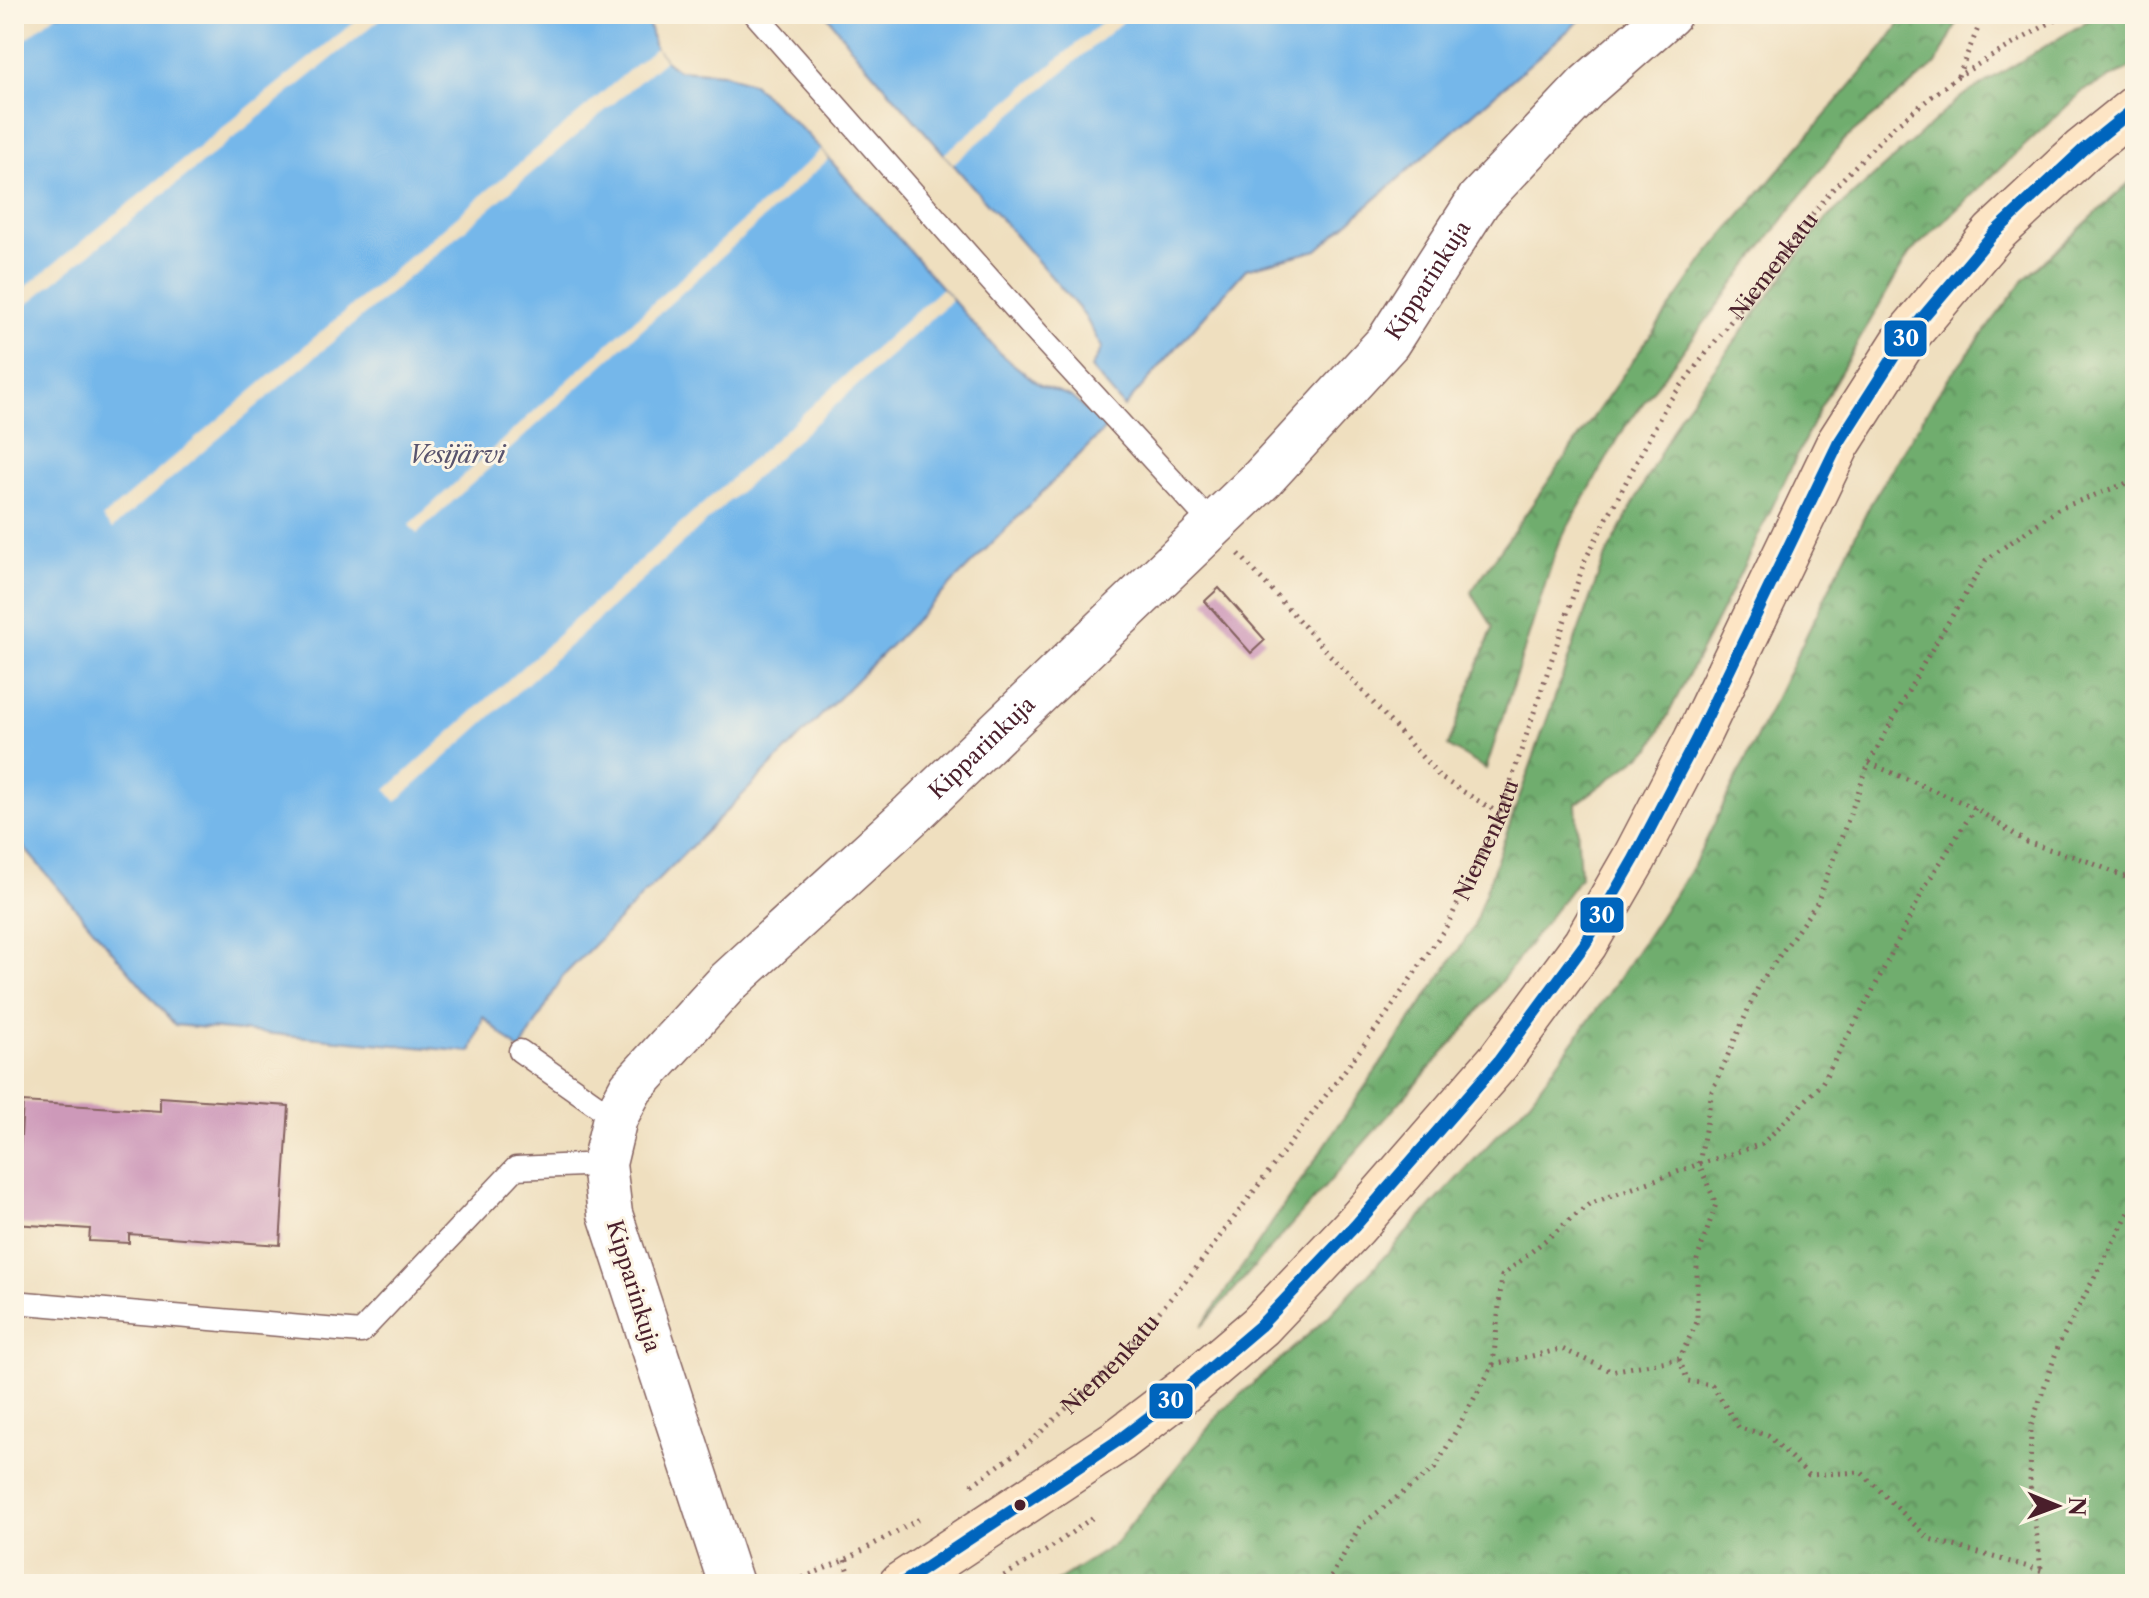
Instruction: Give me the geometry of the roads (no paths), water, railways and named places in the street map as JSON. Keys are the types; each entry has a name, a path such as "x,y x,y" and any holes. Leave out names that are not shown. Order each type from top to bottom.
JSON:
{"street":[{"name":"Kipparinkuja","path":"731,1584 610,1214 604,1164 615,1118 631,1088 728,982 912,814 1263,478 1388,342 1479,200 1588,85 1669,14"},
{"path":"901,1584 1119,1440 1186,1389 1260,1326 1355,1226 1498,1062 1585,944 1634,859 1696,740 1838,444 1907,336 1994,233 2083,150 2135,108"}],"lane":[{"path":"755,14 1026,321 1213,525"},
{"path":"520,1051 615,1118"},
{"path":"14,1302 361,1332 516,1168 604,1164"}],"water":[{"name":"Vesijärvi","path":"14,14 646,14 655,48 665,60 678,70 722,73 753,84 809,136 999,353 1040,385 1070,396 1106,428 563,976 520,1051 483,1017 471,1052 175,1025 14,836"},
{"path":"826,14 1587,14 1317,250 1246,269 1124,407 1091,368 1102,348 1083,313 849,45"}]}
